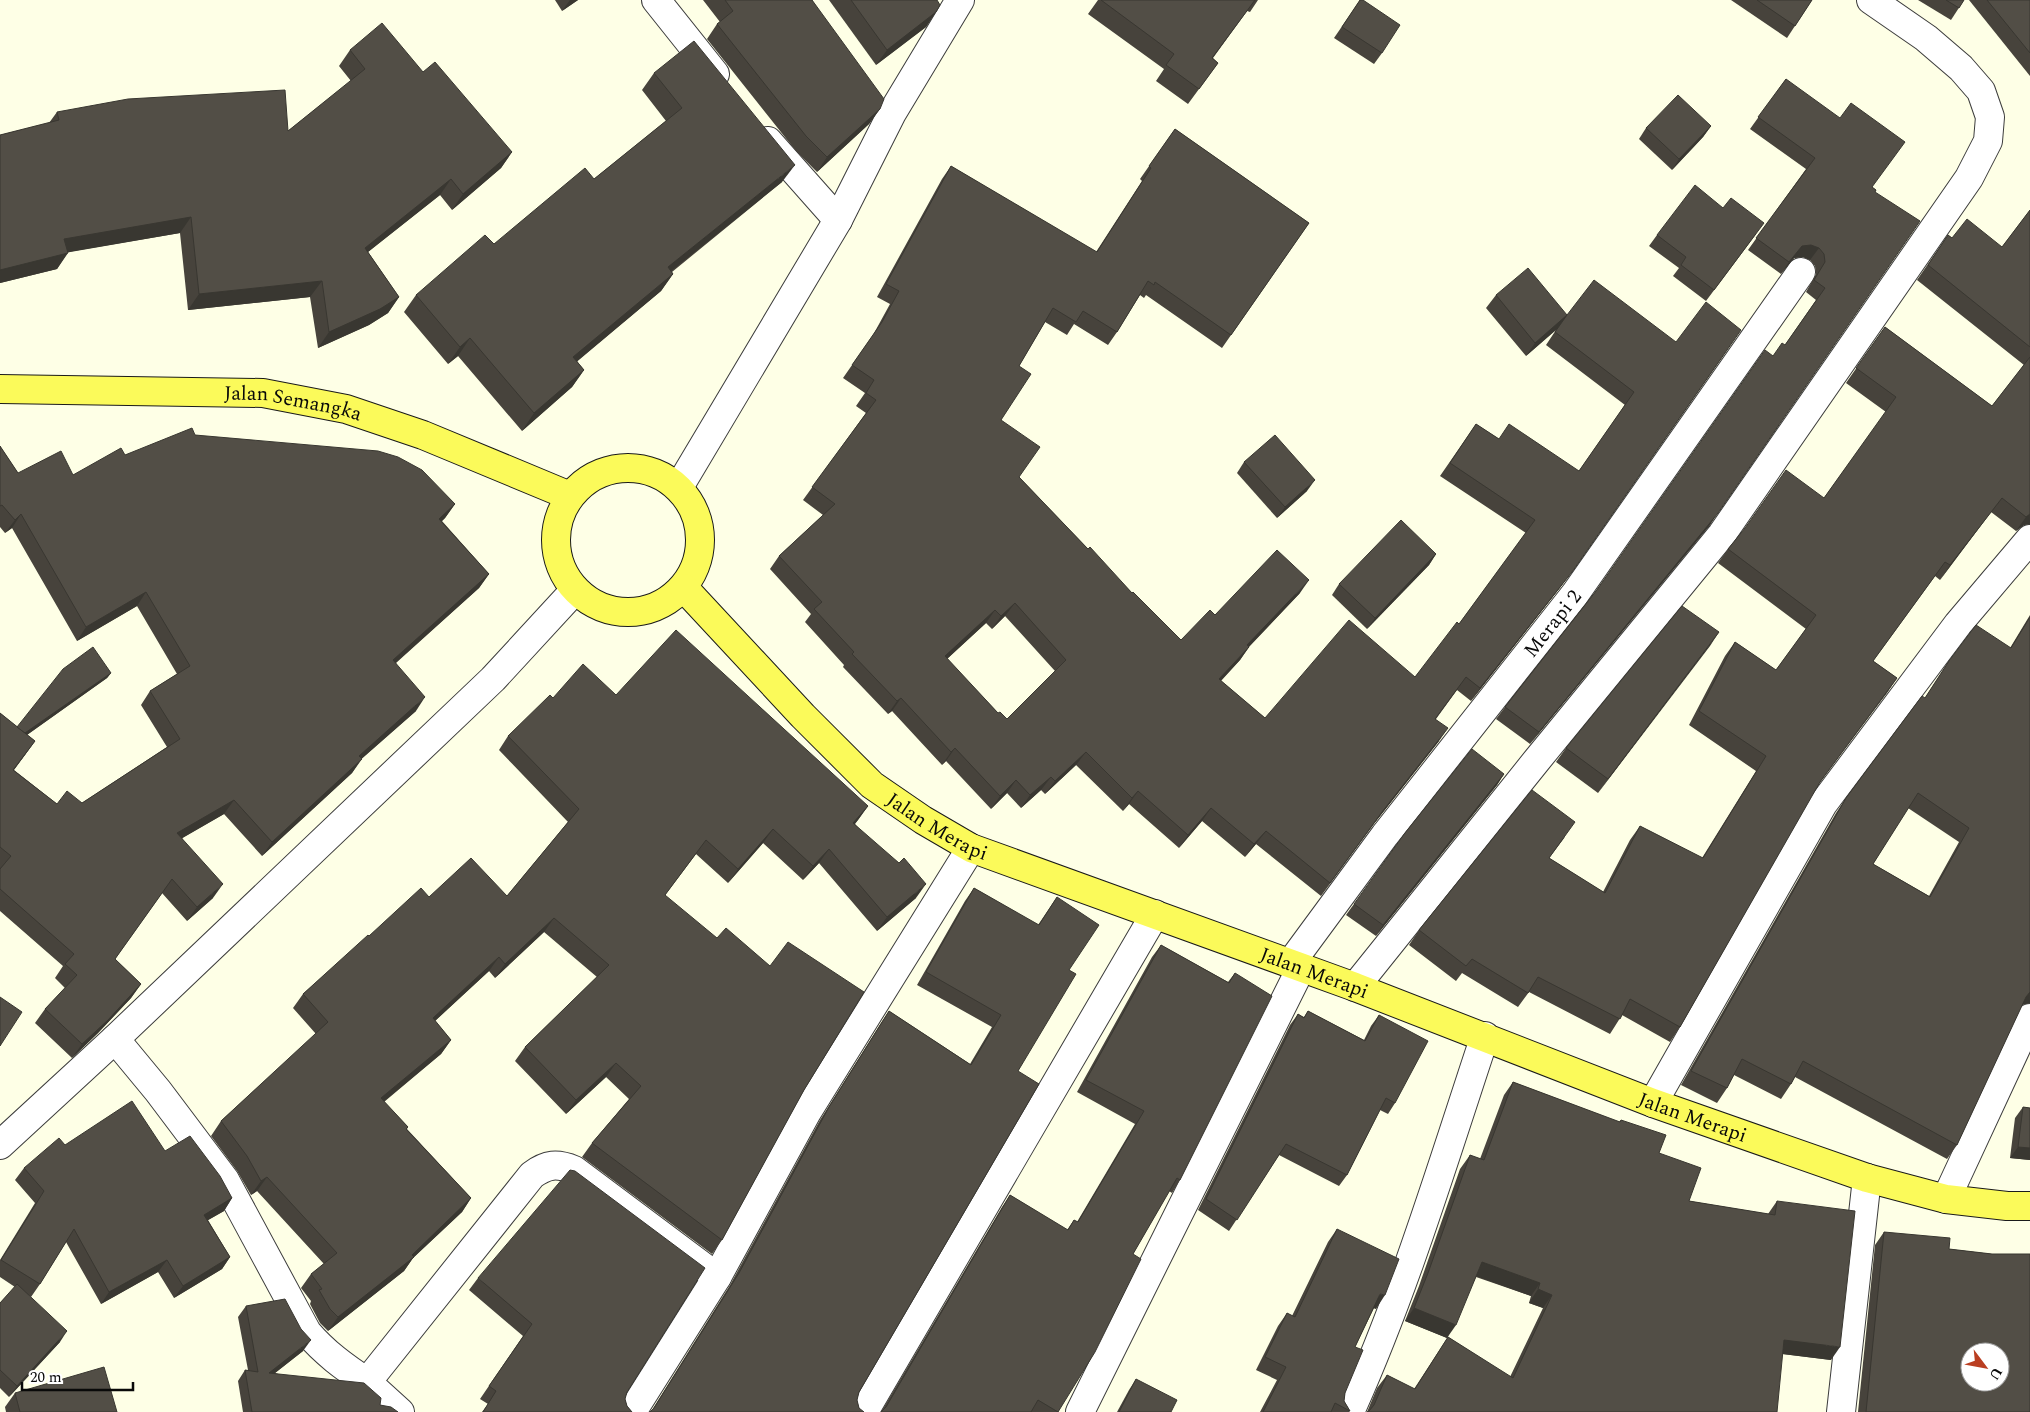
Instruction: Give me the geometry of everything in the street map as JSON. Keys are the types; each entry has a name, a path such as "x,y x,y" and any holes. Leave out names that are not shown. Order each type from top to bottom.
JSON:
{"main road":[{"name":"Jalan Semangka","path":"0,389 263,393 337,407 423,435 570,496"},
{"path":"635,467 659,474 679,487 698,518 699,528 700,555 684,588 670,600 655,608 638,612 621,613 604,609 588,602 575,590 561,569 556,544 559,518 570,496 588,479 611,470 635,467"},
{"name":"Jalan Merapi","path":"684,588 802,716 872,784 923,820 971,848 1355,986 1653,1103 1867,1178 1946,1199 2007,1206 2030,1206"}],"street":[{"path":"656,0 730,93"},
{"path":"1355,986 1722,534 1969,178 1988,141 1990,117 1981,91 1961,68 1926,38 1871,0"},
{"path":"679,487 838,220 947,6"},
{"path":"876,91 892,113"},
{"path":"754,124 784,161 838,220"},
{"name":"Merapi 2","path":"1080,1412 1296,966 1385,835 1575,594 1801,272"},
{"path":"1653,1103 1823,804 1958,624 2030,539"},
{"path":"0,1146 486,686 575,590"},
{"path":"632,1412 717,1277 807,1112 971,848"},
{"path":"864,1412 1156,914"},
{"path":"1946,1199 2030,1018"},
{"path":"1350,1412 1367,1374 1409,1264 1485,1036"},
{"path":"115,1039 158,1091 225,1180 307,1332 321,1349 339,1365 367,1382 400,1412"},
{"path":"367,1382 532,1175 541,1168 554,1164 574,1170 717,1277"},
{"path":"1841,1412 1867,1178"}],"building":[{"path":"725,0 812,0 884,99 880,109 827,157 806,136 717,24 733,11"},
{"path":"851,0 937,0 940,5 936,12 887,50"},
{"path":"1101,0 1255,0 1212,58 1218,63 1199,89 1166,65 1174,54"},
{"path":"1360,0 1363,0 1400,25 1382,53 1342,27"},
{"path":"1757,0 1812,0 1795,26"},
{"path":"1946,0 1964,0 1959,8"},
{"path":"1987,0 2030,0 2030,53"},
{"path":"382,23 423,72 435,62 512,152 463,194 451,179 365,248 399,297 380,309 329,332 322,281 199,294 191,217 64,239 68,253 0,270 0,135 59,120 57,112 128,99 285,90 288,131 365,69 350,50"},
{"path":"694,41 795,165 668,267 673,274 573,357 584,370 534,413 470,338 460,347 416,295 485,235 494,244 585,168 594,179 682,108 654,73"},
{"path":"1786,79 1840,118 1851,103 1905,142 1872,187 1876,190 1875,192 1920,221 1718,513 1539,732 1505,707 1596,591 1765,350 1773,356 1782,343 1785,345 1825,288 1814,280 1825,262 1824,254 1819,248 1811,245 1802,246 1789,262 1756,238 1815,158 1758,117"},
{"path":"1678,95 1711,126 1679,159 1646,128"},
{"path":"1175,129 1309,223 1231,335 1155,282 1154,285 1148,281 1117,332 1083,311 1076,322 1053,308 1019,366 1031,374 1001,420 1040,447 1019,477 1088,549 1090,547 1132,593 1181,640 1210,610 1215,615 1277,550 1309,580 1247,645 1249,647 1219,679 1265,718 1349,620 1415,677 1457,622 1459,624 1535,520 1450,463 1476,424 1499,439 1509,424 1579,471 1634,392 1555,332 1594,280 1676,342 1706,302 1741,330 1572,572 1480,688 1466,677 1435,719 1448,728 1382,812 1330,883 1266,831 1254,844 1211,808 1188,835 1138,791 1132,798 1086,752 1055,781 1051,777 1030,795 1016,780 1000,796 955,748 951,752 901,698 897,701 852,654 854,652 814,609 822,602 779,556 835,504 812,487 876,400 866,393 874,380 852,365 882,322 899,291 886,284 951,166 1097,252 1151,168 1149,166","holes":["1015,603 1066,660 1007,719 1000,712 998,713 945,656 995,610 1001,616"]},
{"path":"1695,185 1723,208 1731,198 1764,223 1714,290 1681,265 1686,257 1657,235"},
{"path":"2030,210 2030,347 1928,265 1948,235 1952,238 1967,219 2002,247"},
{"path":"1528,268 1567,315 1535,343 1496,295"},
{"path":"1885,327 1992,406 2030,357 2030,514 2026,517 2002,498 1950,565 1945,562 1873,661 1897,678 1820,782 1680,1027 1630,999 1620,1019 1538,977 1528,993 1472,959 1466,966 1419,930 1532,790 1575,822 1549,858 1605,893 1640,826 1703,858 1766,756 1699,711 1735,642 1776,670 1816,615 1728,549 1786,470 1824,498 1896,397 1856,368"},
{"path":"192,428 195,435 378,451 398,457 422,470 455,504 439,519 489,574 393,660 425,697 359,756 362,759 272,842 234,800 177,833 223,884 197,907 172,879 115,959 141,984 108,1020 82,1044 45,1009 77,975 65,964 74,954 0,889 0,869 11,856 0,847 0,713 35,741 13,770 57,804 67,791 82,803 180,739 150,691 190,666 146,592 86,627 21,514 15,520 2,505 0,506 0,446 18,473 61,451 73,475 121,448 125,455"},
{"path":"1275,435 1315,480 1285,507 1244,462"},
{"path":"1401,520 1436,554 1375,618 1339,584"},
{"path":"1682,606 1719,632 1608,779 1566,748"},
{"path":"2030,617 2030,992 1957,1145 1803,1061 1791,1084 1742,1059 1727,1088 1691,1071 1846,798 1922,696 1925,698 1949,661 1976,625 2011,648","holes":["1918,793 1969,828 1930,897 1873,864"]},
{"path":"676,630 868,806 853,823 899,863 904,858 926,884 887,917 829,849 813,866 773,829 738,869 706,840 665,895 717,938 726,928 770,966 788,942 864,992 804,1090 722,1240 592,1143 641,1086 616,1063 576,1100 525,1047 609,965 554,918 505,964 499,957 433,1018 451,1040 381,1098 408,1127 406,1129 471,1198 412,1255 414,1257 338,1317 330,1309 319,1290 322,1289 311,1274 337,1253 267,1177 261,1181 247,1156 221,1121 328,1022 303,994 421,888 429,897 471,858 507,896 579,809 508,736 550,695 553,698 583,664 616,695"},
{"path":"93,647 111,673 25,733 17,727 63,669"},
{"path":"1472,749 1504,774 1383,925 1354,904 1405,833"},
{"path":"974,888 1039,925 1057,897 1099,925 1069,970 1076,974 1018,1071 1039,1084 859,1392 857,1400 859,1408 864,1412 650,1412 739,1273 829,1107 889,1011 971,1065 1001,1015 926,972"},
{"path":"1161,945 1229,983 1235,973 1272,996 1180,1180 1177,1178 1133,1254 1141,1259 1095,1352 1058,1412 1038,1400 1031,1412 881,1412 886,1407 1010,1195 1068,1230 1074,1220 1078,1222 1144,1111 1086,1080"},
{"path":"0,997 22,1012 0,1046"},
{"path":"1308,1011 1365,1041 1379,1015 1428,1041 1395,1103 1386,1098 1347,1175 1286,1144 1237,1220 1206,1199 1298,1014 1304,1018"},
{"path":"1513,1082 1620,1122 1621,1120 1666,1135 1659,1153 1701,1168 1689,1201 1775,1215 1777,1201 1855,1211 1840,1347 1784,1340 1777,1412 1367,1412 1374,1405 1387,1375 1415,1389 1448,1337 1513,1378 1552,1295 1538,1289 1540,1283 1482,1262 1456,1325 1414,1308 1470,1155 1484,1160"},
{"path":"132,1101 165,1151 190,1136 220,1176 232,1198 204,1215 230,1257 183,1286 167,1260 109,1292 74,1229 40,1284 1,1260 44,1191 24,1168 59,1138 65,1145"},
{"path":"2023,1107 2030,1108 2030,1148 2018,1147"},
{"path":"570,1170 575,1171 705,1268 627,1392 625,1399 627,1406 632,1412 483,1412 496,1391 489,1386 532,1324 478,1278"},
{"path":"1337,1229 1399,1259 1385,1295 1380,1294 1355,1347 1363,1350 1345,1393 1344,1401 1350,1411 1335,1403 1331,1412 1263,1412 1286,1367 1265,1357 1287,1313 1295,1317"},
{"path":"1884,1232 1950,1238 1949,1249 1992,1254 2030,1254 2030,1412 1866,1412"},
{"path":"17,1284 67,1331 17,1386 0,1370 0,1303"},
{"path":"285,1299 301,1329 311,1340 269,1373 364,1383 381,1398 380,1405 391,1407 398,1412 252,1412 245,1370 258,1372 246,1306"},
{"path":"104,1367 117,1412 20,1412 15,1393"},
{"path":"1136,1379 1177,1400 1171,1412 1119,1412"}]}
